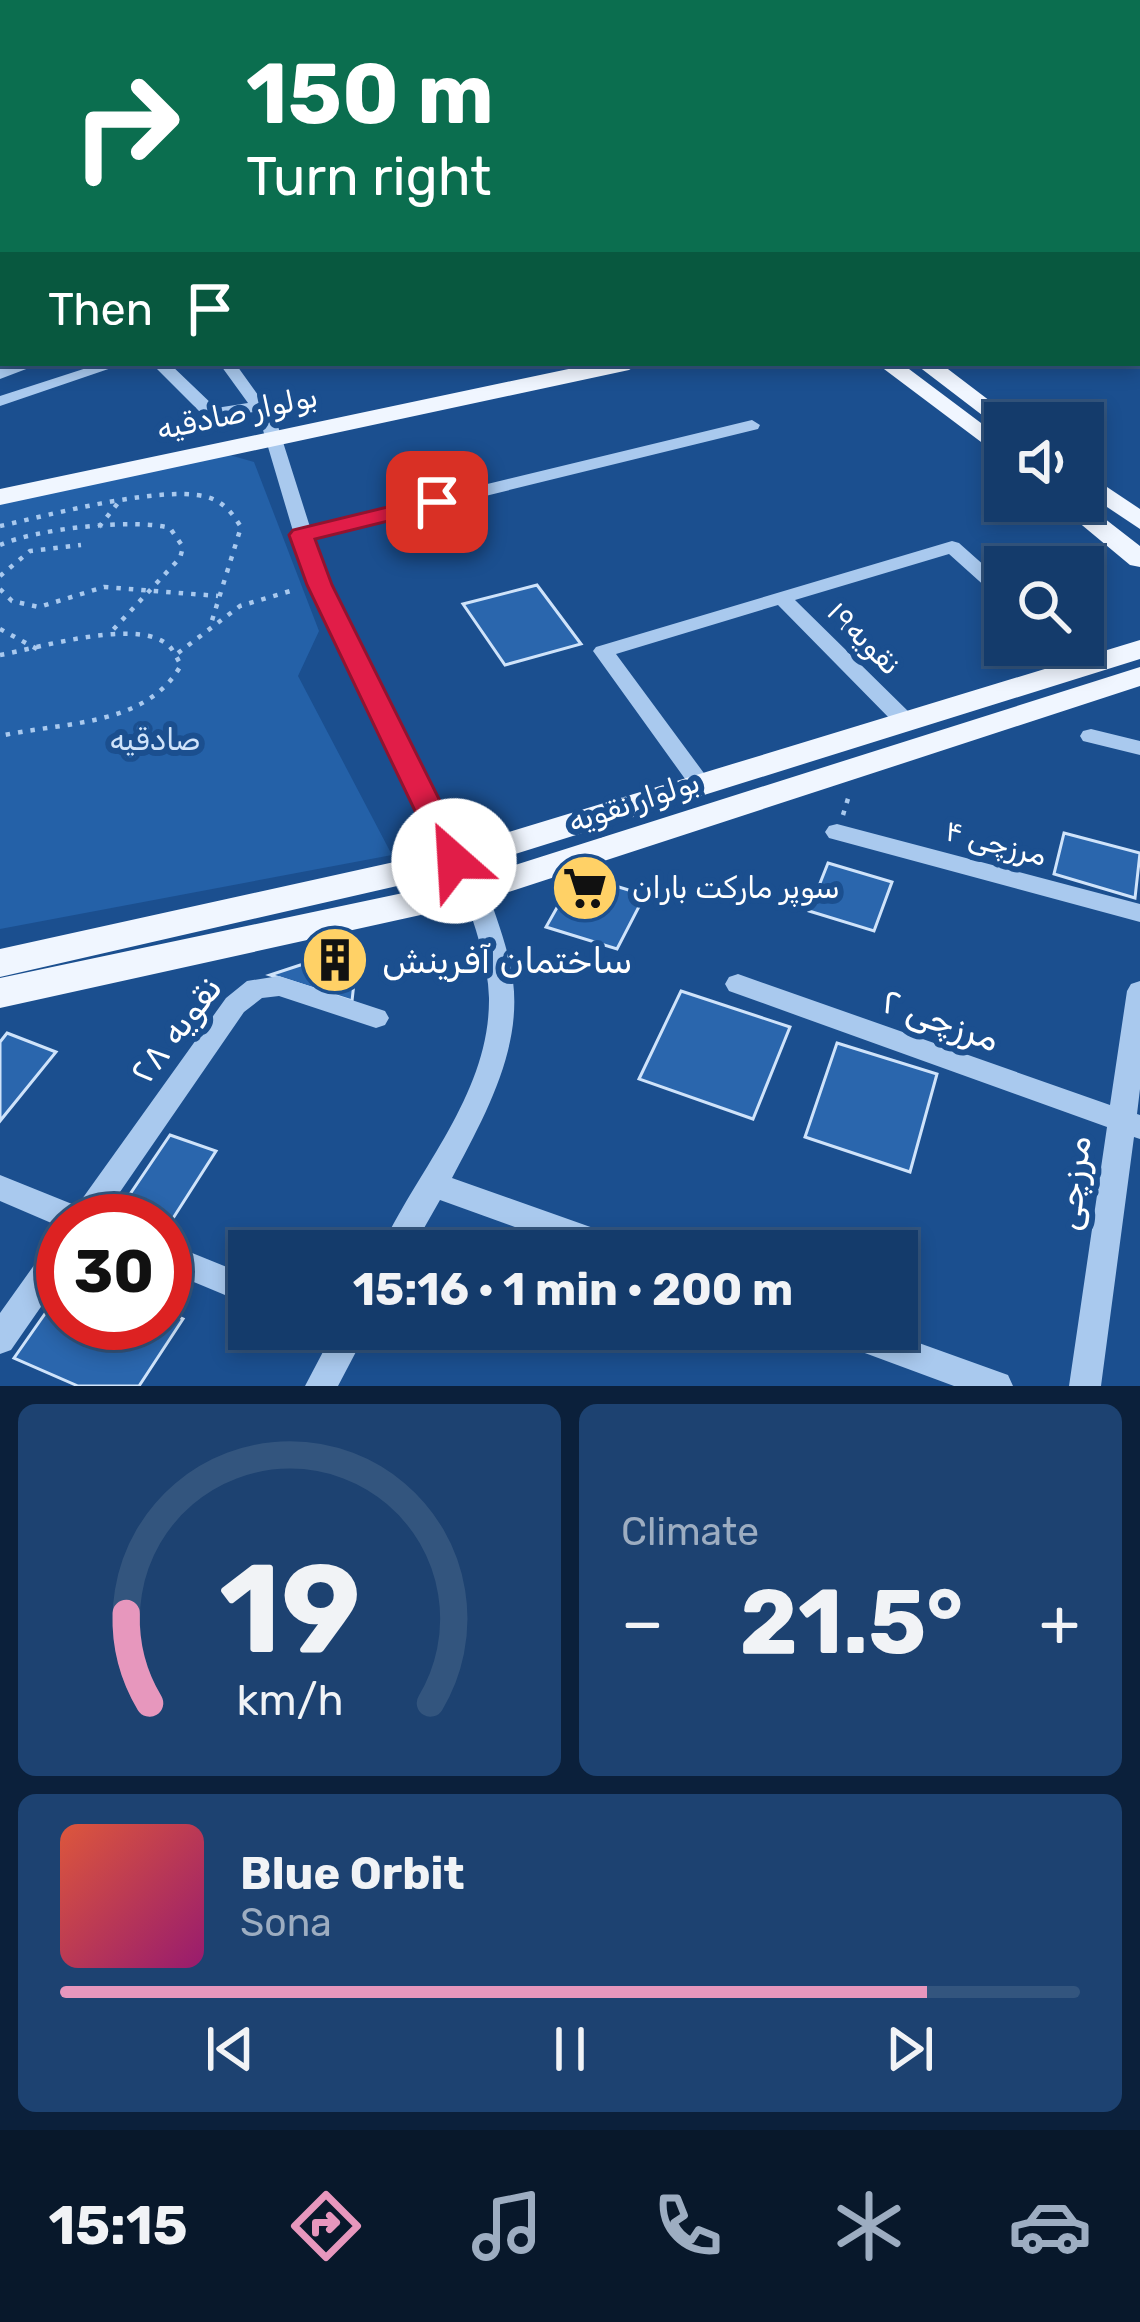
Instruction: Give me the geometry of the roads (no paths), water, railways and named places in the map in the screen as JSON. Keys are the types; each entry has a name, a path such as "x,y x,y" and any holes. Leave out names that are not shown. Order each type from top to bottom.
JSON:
{"main road":[{"name":"بولوار صادقیه","path":"0,480 536,366"},
{"name":"بولوار صادقیه","path":"0,497 266,422 611,366"},
{"path":"891,366 984,437"},
{"path":"929,366 984,406"},
{"path":"1104,494 1140,521"},
{"path":"1093,522 1140,559"},
{"name":"بولوار نقویه","path":"1104,653 1140,649"},
{"name":"بولوار نقویه","path":"0,963 465,876 701,785 905,721 1048,666"},
{"name":"بولوار نقویه","path":"0,992 465,876 858,767 1140,676"}],"street":[{"path":"0,401 109,366"},
{"path":"163,366 212,414 266,422"},
{"path":"228,366 266,422 319,585 465,876 498,962 501,1017 484,1080 407,1230"},
{"path":"302,535 752,425"},
{"path":"701,785 603,652 952,547 984,575"},
{"name":"نقویه۱۹","path":"782,598 905,721"},
{"path":"1091,736 1140,748"},
{"name":"مرزچی ۴","path":"837,832 1140,913"},
{"name":"مرزچی ۲","path":"738,984 1130,1124"},
{"name":"نقویه ۲۸","path":"101,1194 235,1005 256,988 278,986 376,1018"},
{"name":"مرزچی","path":"1085,1386 1130,1124 1140,991"},
{"path":"432,1184 560,1230"},
{"path":"0,1188 36,1202"},
{"path":"192,1268 228,1283"},
{"path":"0,1340 36,1289"},
{"path":"321,1386 338,1350"},
{"path":"897,1350 998,1386"}],"place":[{"name":"سوپر مارکت باران","path":"585,888"},
{"name":"ساختمان آفرینش","path":"335,960"}],"park label":[{"name":"صادقیه","path":"155,740"}]}
